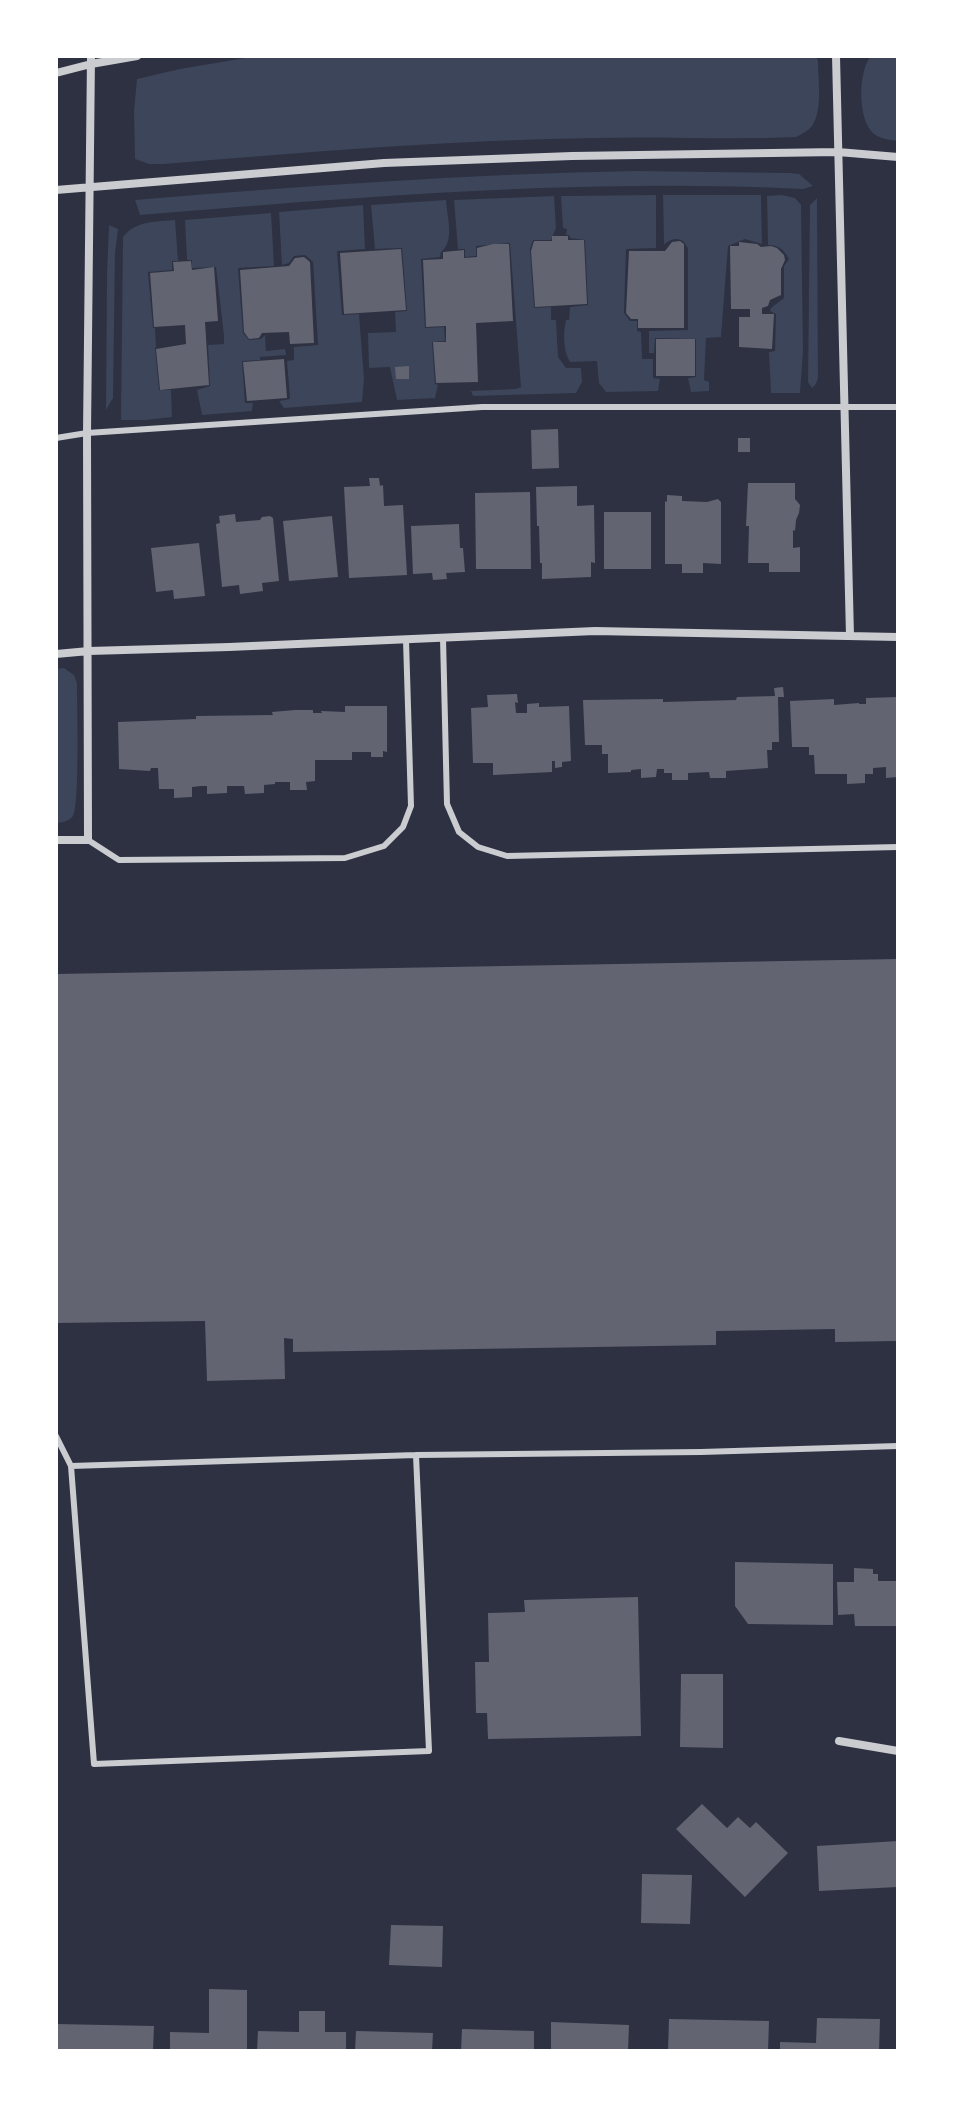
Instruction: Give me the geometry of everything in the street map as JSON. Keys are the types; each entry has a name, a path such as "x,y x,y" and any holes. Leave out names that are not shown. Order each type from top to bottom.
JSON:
{"street":[{"path":"56,73 91,60 137,56"},
{"path":"836,56 850,636"},
{"path":"56,840 88,840 87,433 91,60"},
{"path":"56,190 400,162 838,152 898,157"},
{"path":"56,654 595,631 898,637"},
{"path":"839,1741 898,1751"}],"lane":[{"path":"56,438 87,433 482,407 898,407"},
{"path":"443,638 447,804 459,832 478,847 507,856 898,847"},
{"path":"88,840 119,860 345,858 384,846 403,827 411,806 406,640"},
{"path":"56,1436 71,1466 94,1764 429,1751 416,1455"},
{"path":"71,1466 416,1455 898,1446"}],"shaded area":[{"path":"257,56 816,56 819,103 812,126 796,137 541,139 379,147 164,164 149,164 135,159 137,79"},
{"path":"871,56 898,56 898,141 874,134 865,118 862,84"},
{"path":"636,171 790,173 799,174 813,186 803,189 637,186 471,191 140,215 135,200 385,181"},
{"path":"656,195 656,248 626,249 624,313 630,321 637,321 637,331 641,332 642,359 653,359 653,378 660,379 658,391 606,392 599,383 597,361 570,362 566,353 564,330 570,307 588,305 585,240 566,235 561,196"},
{"path":"663,195 761,195 762,244 745,239 728,246 721,337 706,338 704,380 709,382 709,391 691,392 688,378 696,377 696,339 655,338 654,353 649,353 649,331 688,330 688,249 678,239 664,244"},
{"path":"554,196 556,228 551,240 533,240 530,249 534,308 551,307 551,320 556,320 558,357 566,368 581,368 582,382 576,393 473,396 471,391 521,387 510,243 476,246 476,256 465,257 465,249 458,249 454,200"},
{"path":"767,196 795,198 801,205 803,351 800,393 771,393 769,352 775,351 776,314 770,311 784,298 784,266 789,259 781,249 768,245"},
{"path":"817,198 818,378 812,388 808,382 810,205"},
{"path":"446,200 448,242 440,257 421,259 425,328 444,327 445,341 432,342 435,384 438,385 435,398 397,400 390,367 369,368 368,333 396,332 395,312 407,311 402,248 375,249 371,205"},
{"path":"363,205 365,249 337,251 342,315 359,314 364,379 362,402 284,408 279,401 290,399 287,361 294,360 294,347 318,345 313,262 305,255 294,256 289,263 282,265 279,212"},
{"path":"271,213 274,266 238,268 243,333 249,340 261,339 265,335 266,351 285,349 286,355 242,361 245,403 253,403 252,411 202,415 197,390 210,386 208,345 224,344 224,336 216,267 192,268 192,260 187,260 185,220"},
{"path":"175,220 178,261 172,261 172,270 148,272 159,390 171,390 172,417 121,420 123,237 140,225"},
{"path":"109,225 118,229 113,398 106,410 107,272"},
{"path":"64,668 74,675 77,683 77,793 73,816 56,823 56,669"}],"building":[{"path":"552,236 584,240 587,304 535,307 531,251 534,241 552,241"},
{"path":"672,242 684,244 684,328 638,328 638,319 631,319 626,313 629,251 665,251"},
{"path":"739,242 771,246 784,255 781,295 762,308 762,314 774,314 772,349 739,347 739,317 750,317 750,309 731,309 730,246 739,246"},
{"path":"509,244 513,321 476,323 478,382 436,383 433,342 446,342 446,326 426,327 423,260 443,259 443,252 464,250 464,258 477,257 477,248"},
{"path":"401,249 406,310 344,314 340,253"},
{"path":"304,257 310,262 314,343 290,344 289,332 262,333 259,338 249,339 244,332 240,270 289,266 295,258"},
{"path":"191,261 192,270 214,267 218,321 205,322 209,385 160,390 156,349 186,344 185,325 154,327 150,273 174,271 173,262"},
{"path":"656,339 695,339 695,376 656,376"},
{"path":"284,359 287,398 247,401 243,362"},
{"path":"409,366 409,379 396,379 395,367"},
{"path":"558,429 559,468 532,469 531,430"},
{"path":"738,438 750,438 750,452 738,452"},
{"path":"369,478 379,478 380,486 383,485 384,506 403,505 407,575 349,578 344,487 370,486"},
{"path":"748,483 795,483 795,499 800,505 793,530 793,548 800,547 800,572 769,572 769,563 748,563"},
{"path":"577,486 577,506 594,505 595,563 591,562 591,577 542,579 536,487"},
{"path":"530,492 531,569 476,569 475,493"},
{"path":"667,495 682,496 682,501 718,499 721,502 721,564 703,563 703,573 682,573 682,564 665,564"},
{"path":"604,512 651,512 651,569 604,569"},
{"path":"235,514 236,522 273,518 279,581 262,583 263,591 240,594 239,585 222,587 216,524 220,523 219,516"},
{"path":"332,516 338,577 289,581 283,521"},
{"path":"459,524 465,572 446,573 447,579 433,580 432,573 413,574 411,526"},
{"path":"199,543 205,596 174,599 173,590 156,592 151,548"},
{"path":"783,687 784,697 778,697 779,742 772,742 772,750 767,750 768,768 726,771 726,778 710,778 709,772 688,773 688,780 672,780 672,773 657,769 656,777 641,778 641,769 608,773 608,754 602,754 602,745 585,745 583,700 736,700 737,697 775,696 774,688"},
{"path":"517,694 516,713 527,713 527,704 539,703 539,707 569,706 571,761 562,762 562,767 555,768 555,761 552,761 552,772 493,775 493,763 473,763 471,708 488,707 487,695"},
{"path":"898,697 898,777 886,778 886,767 873,768 873,774 865,774 865,783 847,784 847,774 815,774 814,755 809,755 809,747 792,747 790,701 834,699 834,705 866,704 866,698"},
{"path":"345,706 387,706 387,752 383,751 383,757 371,757 371,752 352,752 352,760 315,760 315,781 306,782 307,790 290,790 290,782 275,782 264,785 264,793 245,794 244,786 227,786 227,793 207,794 207,786 201,786 192,787 192,797 174,798 174,789 159,789 158,768 151,768 150,771 119,769 118,722 196,719 196,716 273,715 272,712 295,710 345,712"},
{"path":"898,959 898,1341 835,1342 835,1329 716,1331 716,1345 293,1352 293,1339 284,1338 285,1379 207,1381 205,1321 56,1323 56,974"},
{"path":"735,1562 833,1564 833,1625 748,1624 735,1606"},
{"path":"854,1568 873,1569 873,1574 878,1574 878,1581 898,1581 898,1626 855,1626 854,1614 838,1615 837,1582 854,1582"},
{"path":"638,1597 641,1736 488,1739 487,1713 476,1713 475,1662 489,1662 488,1613 525,1612 524,1600"},
{"path":"681,1674 723,1674 723,1748 680,1747"},
{"path":"702,1804 727,1828 738,1817 750,1828 756,1822 788,1853 745,1897 676,1829"},
{"path":"898,1841 898,1887 819,1891 817,1846"},
{"path":"642,1874 692,1875 690,1924 641,1923"},
{"path":"391,1925 443,1926 442,1967 389,1965"},
{"path":"209,1989 247,1990 247,2051 170,2051 170,2032 209,2033"},
{"path":"299,2011 325,2011 325,2032 346,2032 346,2051 257,2051 258,2031 299,2032"},
{"path":"817,2018 880,2019 879,2051 780,2051 780,2042 816,2043"},
{"path":"669,2019 769,2021 768,2051 668,2051"},
{"path":"551,2022 629,2025 628,2051 551,2051"},
{"path":"56,2024 154,2026 153,2051 56,2051"},
{"path":"462,2029 534,2031 534,2051 461,2051"},
{"path":"356,2031 433,2033 432,2051 355,2051"}]}
